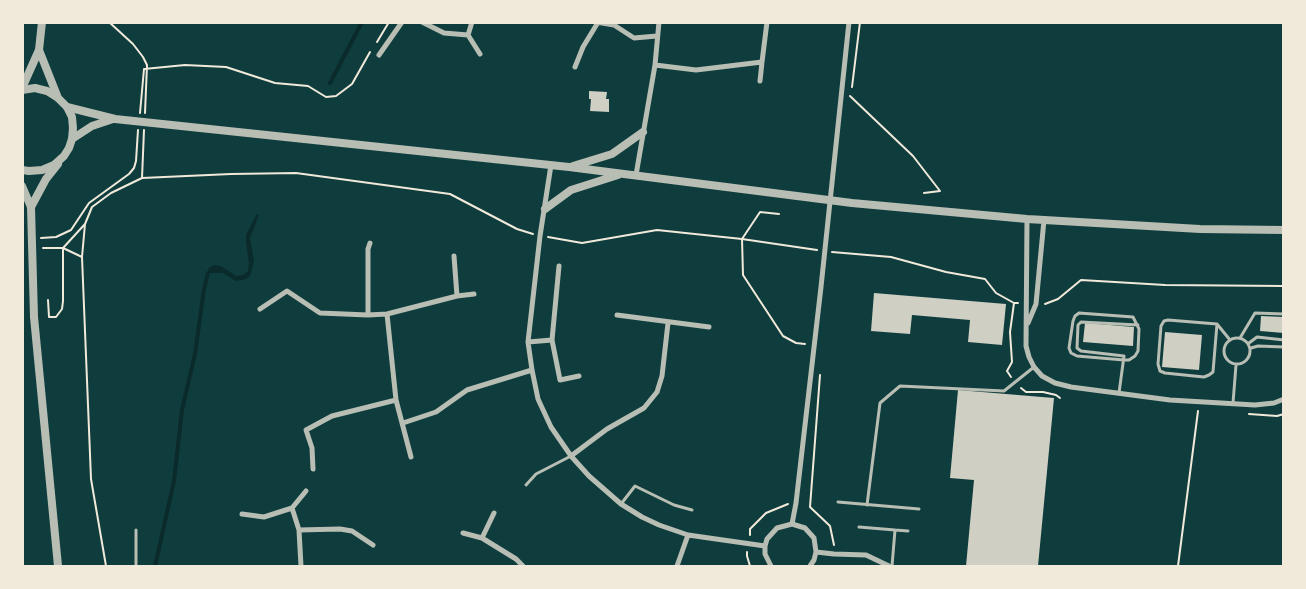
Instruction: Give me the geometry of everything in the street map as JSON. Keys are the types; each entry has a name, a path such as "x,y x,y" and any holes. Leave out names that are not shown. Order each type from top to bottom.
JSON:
{"street":[{"path":"379,55 402,22"},
{"path":"422,22 444,33 468,36 480,54"},
{"path":"636,175 659,22"},
{"path":"760,81 767,22"},
{"path":"792,524 821,287 849,22"},
{"path":"468,36 472,23"},
{"path":"575,67 582,46 596,23 614,26 634,38 657,36"},
{"path":"31,207 46,178 64,156 72,139 73,128 72,117 67,107 58,98 47,91 34,88 22,89 39,50 41,26"},
{"path":"39,50 58,98"},
{"path":"654,65 696,70 762,62"},
{"path":"67,107 115,119 161,122 622,173 852,203 1027,219 1200,229 1284,230"},
{"path":"72,139 92,126 115,119"},
{"path":"569,167 612,154 643,132"},
{"path":"22,170 42,170 54,165 64,156"},
{"path":"551,165 540,236 528,342 538,399 551,428 589,476 621,504 658,525 688,535 765,546"},
{"path":"545,209 571,190 622,173"},
{"path":"22,186 31,207 34,317 58,566"},
{"path":"1027,219 1026,346 1034,367 1042,376 1055,383 1071,387 1170,400 1232,404 1274,403 1284,399"},
{"path":"1027,326 1036,304 1044,220"},
{"path":"368,315 368,249 370,243"},
{"path":"454,256 457,296"},
{"path":"559,266 552,340 560,380 579,376"},
{"path":"260,310 287,291 320,313 368,315 388,314 457,296 474,294"},
{"path":"388,314 396,400 411,456"},
{"path":"617,315 709,327"},
{"path":"572,456 607,429 644,408 657,392 662,376 668,323"},
{"path":"528,342 552,340"},
{"path":"403,422 436,412 467,390 532,370"},
{"path":"313,469 312,448 306,430 332,416 396,400"},
{"path":"242,514 264,517 292,508 306,491"},
{"path":"292,508 299,530 301,566"},
{"path":"482,538 494,513"},
{"path":"771,566 765,554 765,546 772,532 777,528 792,524 805,528 814,538 816,552 810,566"},
{"path":"299,530 340,529 352,531 373,545"},
{"path":"463,532 482,538 516,559 523,566"},
{"path":"677,566 688,535"},
{"path":"816,552 866,555 891,566"}],"lane":[{"path":"1080,313 1133,317 1139,329 1138,351 1129,360 1124,360 1077,356 1071,353 1069,348 1075,316 1080,313"},
{"path":"1240,338 1255,313 1284,314"},
{"path":"1217,324 1213,372 1204,377 1160,371 1158,364 1164,321 1217,324 1230,340"},
{"path":"1119,393 1124,356 1081,351 1078,348 1078,325 1081,322 1138,325"},
{"path":"1248,343 1257,337 1284,340"},
{"path":"1240,338 1248,343 1251,348 1250,357 1240,365 1228,361 1225,357 1225,348 1230,340 1240,338"},
{"path":"1251,348 1258,346 1284,347"},
{"path":"1232,404 1236,365"},
{"path":"867,505 880,403 900,386 1004,390 1034,367"},
{"path":"526,485 536,474 572,456"},
{"path":"621,504 635,486 674,505 692,510"},
{"path":"838,502 919,509"},
{"path":"858,527 908,531"},
{"path":"136,530 136,566"},
{"path":"891,566 895,530"}],"path":[{"path":"109,22 133,44 143,57 147,68 145,118"},
{"path":"140,114 144,68 185,65 226,67 275,83 308,86 326,97 336,96 352,84 389,22"},
{"path":"852,87 860,22"},
{"path":"849,104 850,96 913,156 940,191 924,193"},
{"path":"41,238 56,237 70,230 89,203 129,174 134,168 136,160 139,123"},
{"path":"142,178 145,128"},
{"path":"106,566 91,479 82,257 85,224 92,207 111,193 142,178 296,173 450,194 517,229 540,236 582,243 658,230 742,238 820,251"},
{"path":"779,214 760,212 742,238 744,275 783,336 796,343 814,345"},
{"path":"48,300 49,317 56,317 62,309 63,301 63,248 85,224"},
{"path":"40,248 63,248 82,257"},
{"path":"830,252 891,257 946,272 984,279 996,293 1014,302"},
{"path":"1036,304 1045,304 1058,299 1081,280 1165,285 1284,286"},
{"path":"810,507 820,375"},
{"path":"1178,566 1199,409"},
{"path":"750,566 747,556 750,529 766,513 784,505 796,503 810,507 830,526 834,540 834,554"}],"water":[{"path":"257,214 259,215 250,238 254,261 250,276 236,281 223,273 208,273 209,268 214,265 221,266 236,276 243,275 248,271 246,235"}],"building":[{"path":"589,91 607,92 606,99 609,99 609,112 590,111 591,99 589,99"},
{"path":"874,293 1006,304 1002,345 968,342 970,320 912,315 910,334 871,331"},
{"path":"1261,316 1284,317 1284,333 1260,331"},
{"path":"1085,323 1134,327 1133,346 1083,342"},
{"path":"1165,332 1202,335 1199,370 1162,367"},
{"path":"958,390 1054,398 1038,566 966,566 974,480 950,478"}],"waterway":[{"path":"330,83 362,22"},
{"path":"155,566 174,481 182,410 195,354 208,273"}]}
